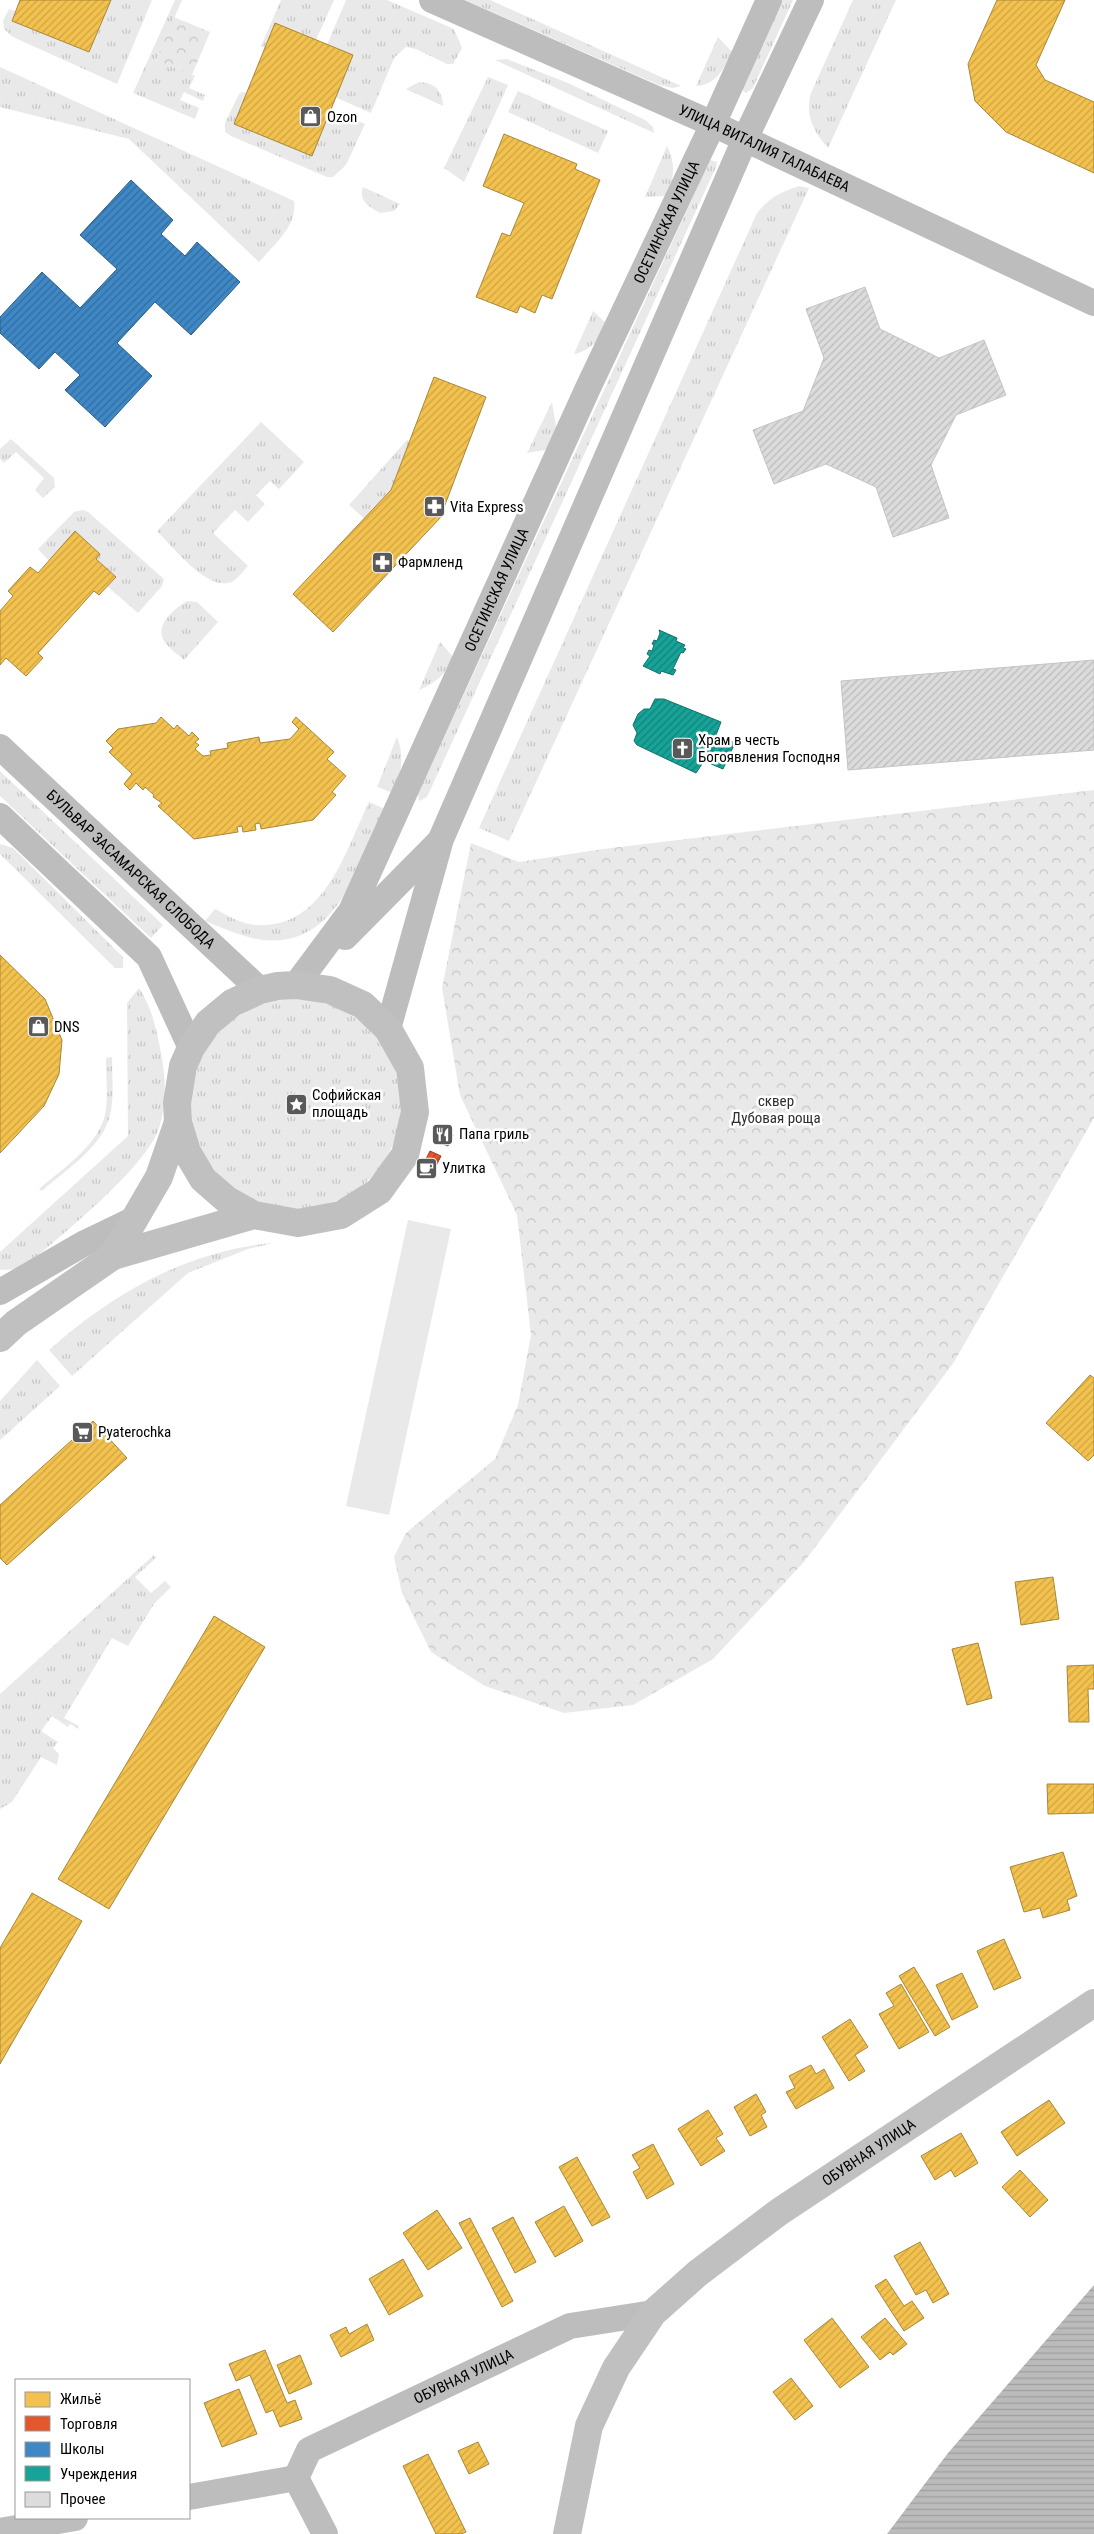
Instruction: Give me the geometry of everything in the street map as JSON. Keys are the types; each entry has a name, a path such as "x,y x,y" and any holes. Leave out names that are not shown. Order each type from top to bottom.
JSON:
{"street":[{"name":"УЛИЦА ВИТАЛИЯ ТАЛАБАЕВА","path":"432,0 713,124 1094,302"},
{"name":"ОСЕТИНСКАЯ УЛИЦА","path":"296,985 351,910 578,408 713,124 769,0"},
{"path":"388,1029 441,839 745,139 811,0"},
{"name":"БУЛЬВАР ЗАСАМАРСКАЯ СЛОБОДА","path":"0,747 260,990"},
{"path":"0,816 149,957 191,1048"},
{"path":"296,985 368,915 441,839"},
{"path":"296,985 330,990 362,1005 388,1029 410,1068 415,1112 404,1155 378,1191 341,1214 298,1223 254,1215 226,1200 204,1179 187,1152 178,1122 178,1084 191,1048 208,1023 232,1003 260,990 296,985"},
{"path":"113,1256 159,1177 178,1122"},
{"path":"0,1338 16,1323 113,1256 254,1215"},
{"path":"0,1292 83,1244 135,1219"},
{"name":"ОБУВНАЯ УЛИЦА","path":"567,2534 589,2426 616,2368 653,2313 698,2273 779,2212 1094,2003"},
{"name":"ОБУВНАЯ УЛИЦА","path":"296,2478 308,2450 570,2326 653,2313"},
{"path":"190,2497 296,2478 325,2534"},
{"path":"0,2531 69,2519"}],"green space":[{"path":"111,0 152,0 117,84 13,37 4,29 3,21 9,9 15,11 12,21 89,52"},
{"path":"175,0 182,0 156,60 195,76 189,88 205,95 203,101 184,92 180,100 199,108 195,119 133,93"},
{"path":"281,0 334,0 316,40 265,48 261,46"},
{"path":"346,0 387,0 454,29 462,48 453,64 447,64 416,49 406,47 394,58 371,113 335,97 327,45"},
{"path":"465,0 490,0 681,86 673,88 659,85"},
{"path":"782,0 793,0 753,88 746,93 741,89"},
{"path":"853,0 896,0 828,148 814,129 810,116 809,101"},
{"path":"174,17 210,32 192,75 156,60"},
{"path":"718,37 732,52 719,75 709,83 696,86"},
{"path":"507,59 568,83 645,120 653,127 654,133 495,60"},
{"path":"0,67 294,201 294,210 289,226 278,242 259,262 129,139 0,107"},
{"path":"488,77 508,85 464,182 444,168"},
{"path":"419,82 437,88 443,100 443,106 406,89"},
{"path":"518,91 608,131 598,153 508,112"},
{"path":"242,92 330,109 365,124 346,165 333,177 327,177 225,132 225,123 239,94"},
{"path":"667,146 672,158 673,171 667,196 645,197"},
{"path":"710,160 717,162 716,167 427,797 419,801 418,794"},
{"path":"799,186 809,188 509,841 479,828 757,213 776,196"},
{"path":"363,187 400,204 394,211 380,213 369,206 362,197"},
{"path":"593,311 608,325 594,344 574,354"},
{"path":"552,402 557,432 551,449 527,453"},
{"path":"261,422 304,462 279,489 270,481 256,495 265,504 248,522 235,510 213,533 248,566 234,581 222,583 201,574 191,566 157,531"},
{"path":"11,439 54,478 55,487 43,498 35,490 44,478 16,452 4,463 0,459 0,449"},
{"path":"407,440 410,441 391,490 365,519 349,505"},
{"path":"82,510 88,512 164,579 162,586 138,613 107,586 115,576 96,559 100,554 76,532 49,561 38,549 74,512"},
{"path":"187,601 197,602 218,622 184,660 166,644 162,635 162,629 167,618"},
{"path":"440,642 455,659 440,678 419,690"},
{"path":"397,737 401,752 401,765 393,793 377,787"},
{"path":"0,771 163,925 151,938 0,796"},
{"name":"сквер Дубовая роща","path":"1094,790 1094,1118 954,1362 804,1562 713,1659 633,1705 564,1713 485,1686 431,1652 402,1593 394,1557 406,1533 495,1459 518,1405 531,1335 517,1215 460,1095 442,988 471,843 519,862 603,849"},
{"path":"369,802 385,809 353,880 339,902 323,921 304,934 280,940 252,938 205,921 215,909 239,921 255,925 279,923 299,915 315,901 329,884 341,864"},
{"path":"0,844 13,848 123,957 123,968 115,968 0,854"},
{"path":"139,988 144,995 153,1020 163,1063 164,1100 159,1128 151,1144 137,1162 80,1219 27,1265 18,1269 0,1270 0,1252 128,1136 127,1003"},
{"name":"Софийская площадь","path":"286,999 306,999 327,1003 346,1011 371,1029 384,1045 397,1073 401,1104 397,1135 384,1163 371,1179 355,1192 327,1205 306,1209 286,1209 265,1205 246,1197 229,1186 214,1171 203,1154 195,1135 191,1114 191,1094 195,1073 203,1054 214,1037 229,1022 246,1011 265,1003"},
{"path":"112,1057 112,1098 107,1124 93,1146 42,1191 39,1189 80,1154 98,1132 106,1108 106,1058"},
{"path":"408,1220 451,1229 389,1515 346,1506"},
{"path":"273,1243 248,1249 188,1273 72,1376 49,1350 99,1310 153,1278 181,1265 211,1255"},
{"path":"37,1360 60,1386 0,1440 0,1401"},
{"path":"154,1555 156,1558 135,1577 151,1593 165,1581 171,1587 154,1604 128,1646 112,1638 64,1718 79,1726 78,1729 70,1724 68,1727 52,1716 41,1731 58,1742 53,1748 59,1754 57,1765 41,1757 12,1802 0,1809 0,1694"}],"shaded area":[{"path":"1094,2285 1094,2534 887,2534 948,2453"}],"building: Жильё":[{"path":"20,0 111,0 89,52 12,21"},
{"path":"997,0 1065,0 1036,65 1045,80 1094,102 1094,173 1006,132 975,101 968,64"},
{"path":"275,23 353,55 312,156 234,124"},
{"path":"504,134 577,164 575,169 600,180 552,299 542,295 535,313 520,306 517,313 476,297 502,233 510,236 524,203 483,186"},
{"path":"434,377 486,397 440,518 333,632 293,594 391,490"},
{"path":"75,531 100,554 96,559 116,577 99,595 94,591 38,653 43,658 26,676 6,658 0,665 0,611 13,596 8,591 30,567 38,573"},
{"path":"161,717 174,729 177,725 189,736 192,732 199,739 195,742 199,745 195,749 203,756 211,755 210,751 228,748 227,743 259,737 260,743 290,739 299,729 292,722 296,717 334,752 327,759 346,776 332,792 336,795 313,820 261,829 260,823 255,824 256,830 243,832 242,826 237,827 238,832 194,839 158,806 162,803 153,797 154,795 145,787 143,790 136,783 130,790 124,784 132,774 109,752 113,748 106,741 118,729 156,723"},
{"path":"0,955 45,999 62,1040 59,1074 44,1106 0,1153"},
{"path":"1090,1375 1094,1378 1094,1455 1088,1461 1046,1423"},
{"path":"93,1421 127,1458 7,1565 0,1558 0,1505"},
{"path":"1053,1577 1059,1619 1021,1625 1015,1582"},
{"path":"214,1616 265,1647 109,1909 58,1879"},
{"path":"978,1643 992,1698 967,1705 952,1649"},
{"path":"1094,1665 1094,1689 1088,1689 1089,1722 1069,1722 1067,1666"},
{"path":"1047,1784 1094,1784 1094,1813 1048,1814"},
{"path":"1063,1852 1077,1896 1067,1900 1070,1910 1043,1918 1040,1908 1024,1912 1010,1867"},
{"path":"32,1893 82,1921 0,2064 0,1948"},
{"path":"1004,1939 1021,1978 994,1990 977,1951"},
{"path":"914,1967 950,2027 935,2036 899,1976"},
{"path":"962,1973 978,2007 952,2020 936,1985"},
{"path":"901,1984 929,2032 899,2049 879,2014 894,2006 886,1993"},
{"path":"850,2019 868,2047 855,2055 865,2071 849,2081 822,2037"},
{"path":"811,2065 816,2074 824,2069 834,2088 796,2109 786,2092 795,2088 789,2076"},
{"path":"756,2094 766,2112 761,2115 767,2127 750,2136 734,2107"},
{"path":"1049,2100 1065,2123 1017,2156 1001,2132"},
{"path":"708,2110 723,2134 716,2138 725,2151 701,2166 678,2129"},
{"path":"961,2133 978,2163 955,2177 951,2170 935,2180 921,2156"},
{"path":"653,2144 674,2184 647,2199 633,2172 640,2168 632,2155"},
{"path":"577,2157 610,2217 592,2226 559,2167"},
{"path":"1020,2170 1048,2200 1030,2217 1002,2187"},
{"path":"564,2206 583,2241 555,2257 535,2222"},
{"path":"437,2210 462,2248 428,2270 403,2233"},
{"path":"513,2217 536,2262 515,2273 492,2228"},
{"path":"470,2218 513,2301 502,2307 459,2223"},
{"path":"920,2242 949,2294 933,2303 926,2290 916,2295 894,2256"},
{"path":"403,2259 423,2296 389,2315 369,2279"},
{"path":"886,2279 904,2306 912,2301 924,2318 904,2331 875,2286"},
{"path":"832,2318 869,2367 840,2388 804,2340"},
{"path":"885,2318 907,2344 893,2355 890,2352 880,2360 861,2337"},
{"path":"367,2324 374,2340 341,2357 330,2335 346,2327 349,2334"},
{"path":"265,2350 287,2403 295,2400 302,2419 280,2427 273,2410 266,2413 250,2375 236,2381 229,2364"},
{"path":"300,2355 312,2384 289,2394 277,2365"},
{"path":"791,2378 813,2406 795,2420 773,2392"},
{"path":"239,2389 257,2434 222,2447 204,2403"},
{"path":"478,2442 489,2464 469,2474 458,2451"},
{"path":"428,2454 466,2532 461,2534 436,2534 403,2466"}],"building: Торговля":[{"path":"442,1130 453,1135 448,1146 437,1142"},
{"path":"430,1151 441,1156 432,1174 421,1169"}],"building: Школы":[{"path":"131,180 173,220 161,234 185,256 197,242 240,282 191,335 155,302 117,343 152,376 105,427 65,390 80,375 55,352 39,369 0,333 0,317 42,272 80,308 117,269 80,235"}],"building: Учреждения":[{"path":"659,630 677,638 676,641 685,645 683,648 686,649 683,653 681,652 673,669 676,670 673,675 661,671 660,674 643,666 650,656 647,654 649,650 652,651 654,640 657,641 660,633"},
{"path":"655,699 664,699 721,722 716,735 735,743 723,769 704,761 696,773 637,745 634,741 637,733 633,725 638,714 644,709 650,709"}],"building: Прочее":[{"path":"865,287 880,329 939,358 984,340 1006,395 956,415 931,465 949,518 893,537 876,487 826,464 774,484 753,430 803,411 824,358 806,309"},
{"path":"1094,660 1094,750 848,770 841,681"}],"place":[{"name":"Ozon","path":"311,117"},
{"name":"Vita Express","path":"434,507"},
{"name":"Фармленд","path":"382,562"},
{"name":"Храм в честь Богоявления Господня","path":"682,749"},
{"name":"DNS","path":"38,1027"},
{"name":"Софийская площадь","path":"296,1104"},
{"name":"Папа гриль","path":"443,1134"},
{"name":"Улитка","path":"426,1168"},
{"name":"Pyaterochka","path":"82,1432"}]}
